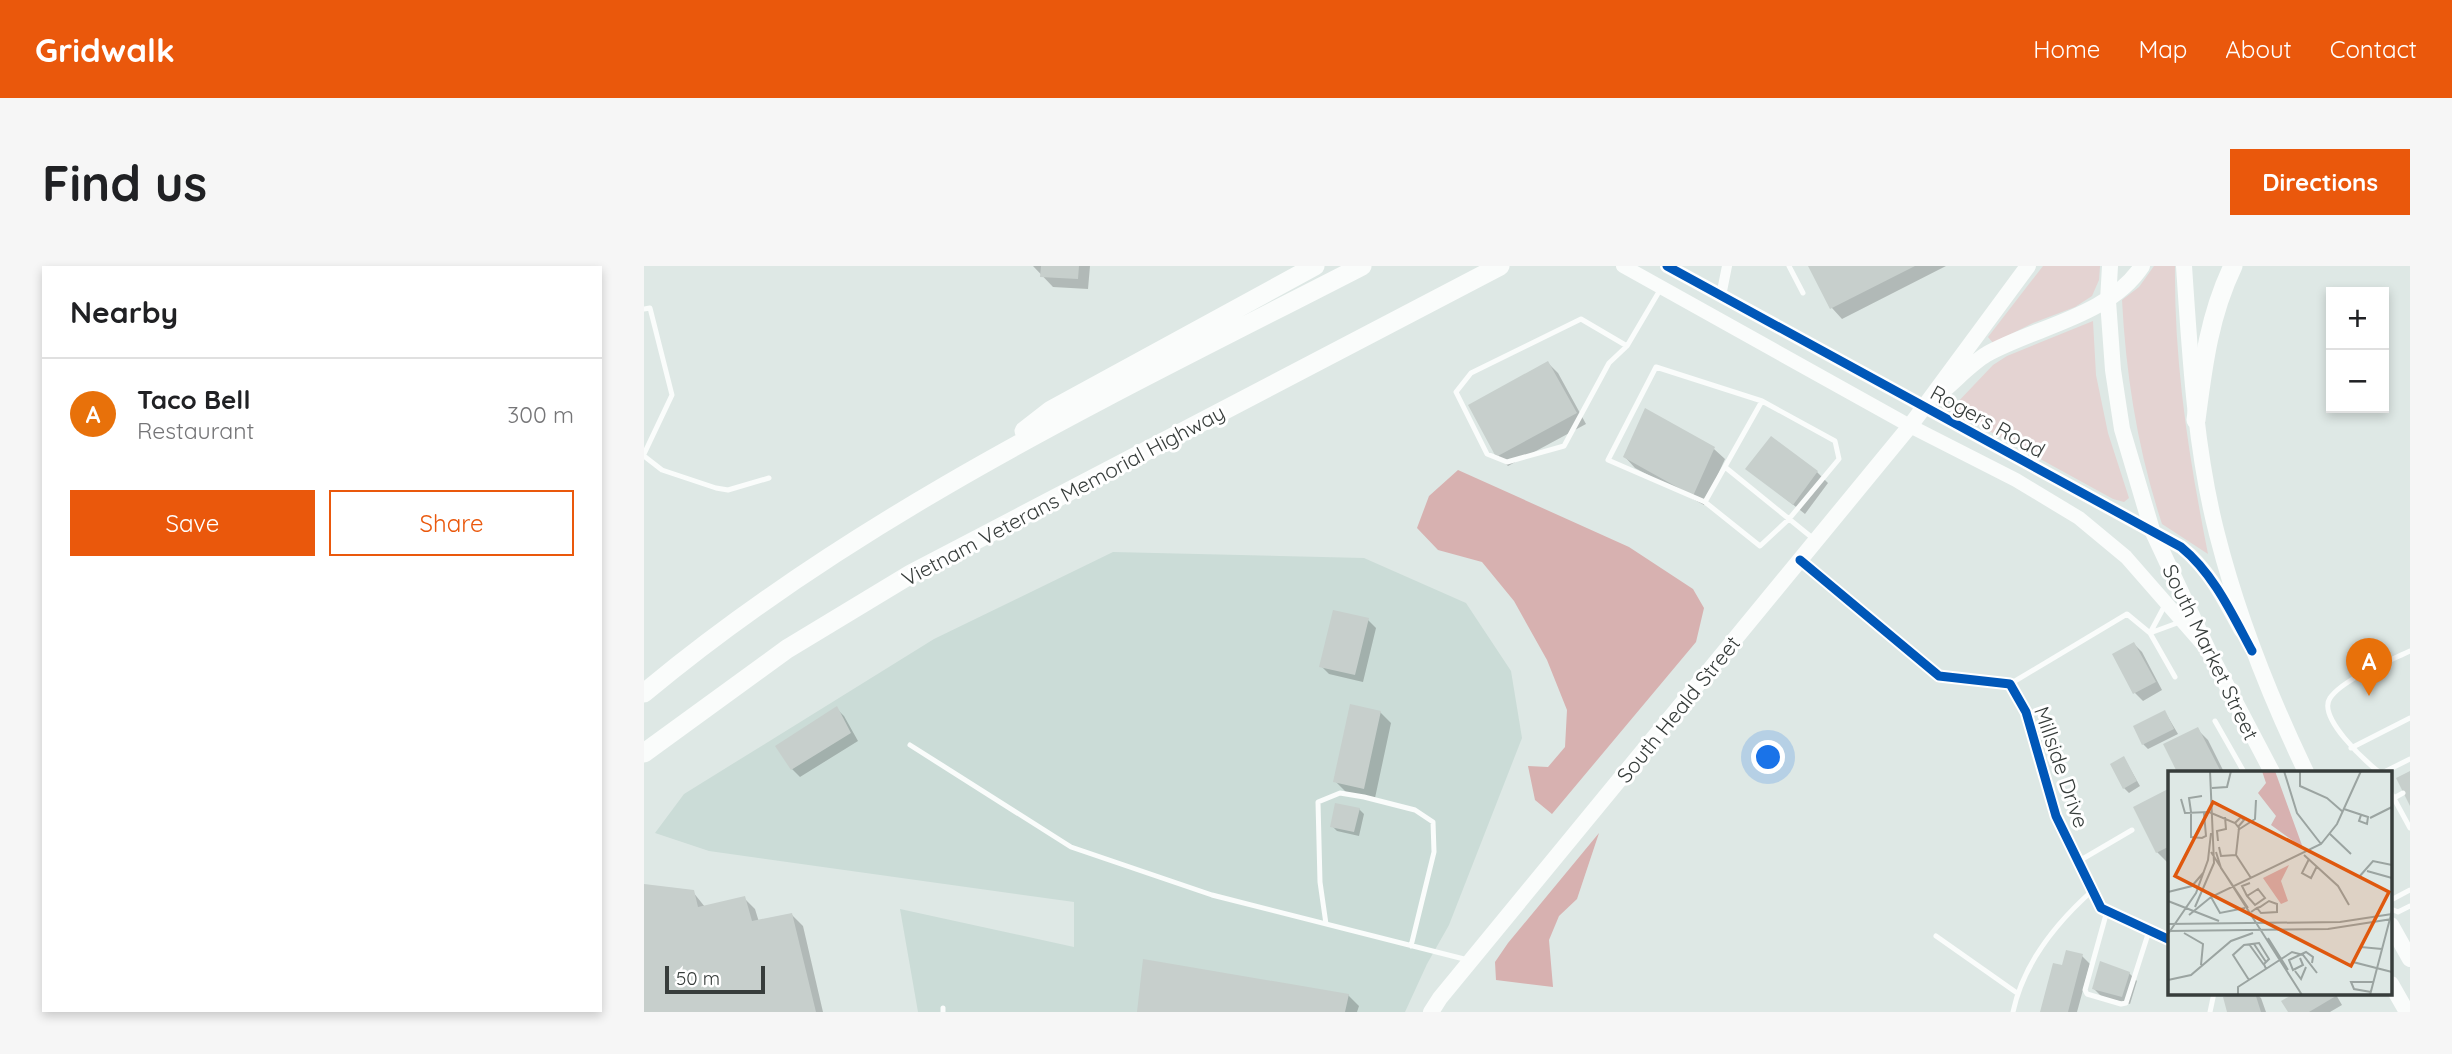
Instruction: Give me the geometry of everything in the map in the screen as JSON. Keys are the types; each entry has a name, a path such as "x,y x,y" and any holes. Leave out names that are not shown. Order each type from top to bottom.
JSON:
{"highway":[{"path":"976,467 1051,410 1315,266"},
{"path":"644,693 708,642 809,571 976,467 1362,266"},
{"name":"Vietnam Veterans Memorial Highway","path":"644,753 787,649 951,551 1500,266"},
{"path":"2196,420 2208,331 2233,266"}],"main road":[{"name":"South Heald Street","path":"1431,1012 1910,426 2028,266"},
{"name":"South Market Street","path":"2110,266 2108,301 2113,370 2122,429 2152,530 2209,652 2271,771"},
{"name":"South Heald Street","path":"1924,405 1984,356 2021,337 2108,301 2134,278 2142,266"},
{"name":"South Market Street","path":"2184,266 2196,420 2216,532 2252,651 2306,771"},
{"path":"2392,927 2410,959"},
{"path":"2392,986 2407,1012"}],"street":[{"name":"Rogers Road","path":"1623,266 1910,426 2016,480 2079,518 2126,557 2209,652"},
{"name":"Rogers Road","path":"1667,266 2181,547 2198,561 2220,592 2252,651"},
{"path":"1721,296 1727,266"},
{"path":"1800,560 1939,676 2010,684"},
{"name":"Millside Drive","path":"2010,684 2026,712 2056,816 2101,908 2168,939"}],"lane":[{"path":"1789,266 1803,293"},
{"path":"1627,346 1581,319 1471,373 1456,392 1488,454 1507,462 1564,446 1609,363 1627,346 1662,287"},
{"path":"644,309 650,308 672,395 644,455 662,470 716,488 728,490 769,478"},
{"path":"1656,367 1762,401 1835,442 1839,459 1789,519 1760,546 1705,502 1608,460 1656,367"},
{"path":"1705,502 1762,401"},
{"path":"1725,467 1816,541"},
{"path":"2150,633 2166,602"},
{"path":"2010,684 2127,614 2150,633 2175,677"},
{"path":"2150,633 2182,621"},
{"path":"2378,771 2351,748 2327,708 2329,699 2351,680 2410,651"},
{"path":"2351,748 2410,718"},
{"path":"2215,721 2243,771"},
{"path":"910,745 1071,847 1212,895 1471,961"},
{"path":"2386,771 2410,759"},
{"path":"1326,924 1320,882 1318,802 1340,793 1415,810 1433,822 1434,852 1411,946"},
{"path":"2403,793 2392,795 2407,816 2410,828"},
{"path":"2079,860 2132,830"},
{"path":"2013,1012 2017,993 2038,951 2093,890"},
{"path":"2392,899 2410,890"},
{"path":"2392,909 2398,912 2410,906"},
{"path":"2107,911 2085,990 2087,994 2126,1003 2149,932"},
{"path":"1936,936 2017,993"}],"shaded area":[{"path":"2043,266 2100,266 2099,280 2092,296 2075,307 2033,323 1993,343 1988,337"},
{"path":"2154,266 2175,266 2177,339 2184,411 2208,554 2162,524 2134,414 2122,300 2139,287"},
{"path":"2093,321 2096,375 2108,433 2129,498 2124,502 2113,499 1958,414 1954,406 1993,365 2007,356"},
{"path":"1458,470 1629,547 1693,589 1704,608 1696,642 1552,814 1535,800 1528,766 1548,767 1565,747 1567,710 1547,660 1514,601 1482,562 1438,550 1417,528 1429,496"},
{"path":"1113,552 1364,558 1466,603 1511,671 1522,738 1449,925 1405,1012 918,1012 900,909 1074,947 1074,902 709,851 655,833 684,794 934,639"},
{"path":"1599,833 1577,899 1559,916 1549,940 1553,987 1496,980 1495,962 1508,943"}],"building":[{"path":"1041,266 1079,266 1078,279 1040,277"},
{"path":"1808,266 1915,266 1830,309"},
{"path":"1548,361 1577,413 1496,457 1468,405"},
{"path":"1645,408 1715,447 1693,496 1623,457"},
{"path":"1771,436 1818,471 1793,505 1745,469"},
{"path":"1333,610 1369,618 1355,675 1319,667"},
{"path":"2134,642 2156,682 2133,694 2112,654"},
{"path":"1350,704 1381,711 1364,789 1333,782"},
{"path":"837,706 851,733 791,770 775,746"},
{"path":"2165,710 2174,729 2142,745 2133,726"},
{"path":"2198,727 2220,771 2176,771 2163,744"},
{"path":"2124,756 2137,781 2123,789 2110,764"},
{"path":"2410,771 2410,806 2396,778"},
{"path":"2168,789 2168,847 2156,853 2133,807"},
{"path":"1335,803 1360,808 1354,832 1330,827"},
{"path":"644,884 694,890 698,907 745,896 752,921 792,913 816,1012 644,1012"},
{"path":"2066,950 2083,954 2068,1012 2040,1012 2053,963 2062,965"},
{"path":"1143,959 1349,994 1345,1012 1137,1012"},
{"path":"2100,961 2130,972 2122,997 2092,989"},
{"path":"2256,995 2261,1012 2227,1012 2223,997"},
{"path":"2292,995 2336,996 2309,1012 2288,1012 2281,1001"}],"cycle path":[{"path":"1667,266 2181,547 2213,582 2252,651"},
{"path":"1800,560 1939,676 2010,684 2026,712 2056,816 2101,908 2168,939"}],"place":[{"name":"Taco Bell","path":"2369,696"}]}
